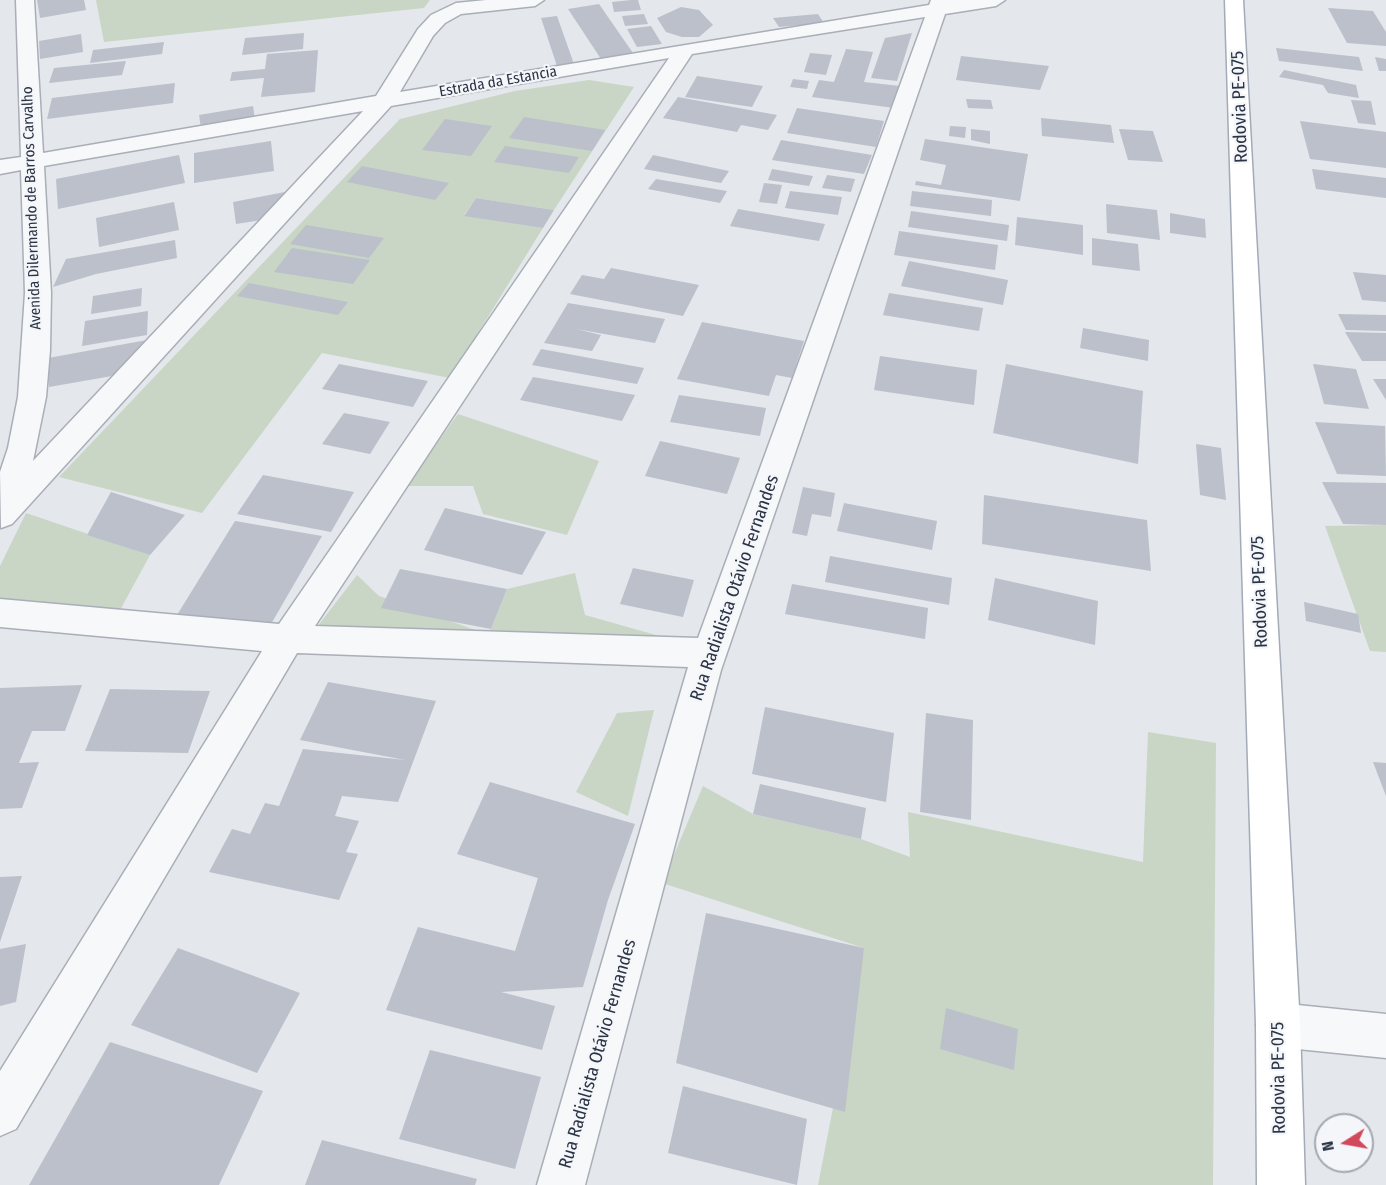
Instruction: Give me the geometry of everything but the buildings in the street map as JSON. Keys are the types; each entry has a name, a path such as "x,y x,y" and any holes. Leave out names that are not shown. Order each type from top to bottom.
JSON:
{"main road":[{"name":"Rodovia PE-075","path":"1238,4 1278,1025 1281,1185"}],"street":[{"name":"Avenida Dilermando de Barros Carvalho","path":"1,517 22,448 33,385 38,292 25,0"},
{"path":"1,517 383,102 425,33 446,13 475,6 535,0"},
{"name":"Estrada da Estancia","path":"0,167 938,5 996,0"},
{"name":"Rua Radialista Otávio Fernandes","path":"561,1185 710,653 938,5"},
{"path":"0,1113 288,639 685,49"},
{"path":"0,613 288,639 710,653"},
{"path":"1278,1025 1386,1036"}],"green space":[{"path":"96,0 430,0 424,8 104,42"},
{"path":"589,80 634,87 554,210 476,198 464,215 543,228 450,378 322,353 202,513 59,477 400,119 515,91"},
{"path":"458,414 599,461 567,535 483,514 473,486 406,486"},
{"path":"26,513 150,555 119,612 0,602 0,566"},
{"path":"1386,525 1386,652 1370,651 1325,526"},
{"path":"575,573 585,615 677,641 317,627 357,575 379,596 484,633 491,629 507,589"},
{"path":"654,710 628,816 576,792 617,713"},
{"path":"1148,732 1216,743 1213,1185 818,1185 864,948 662,883 703,786 753,814 861,839 910,857 908,812 1143,862"}]}
